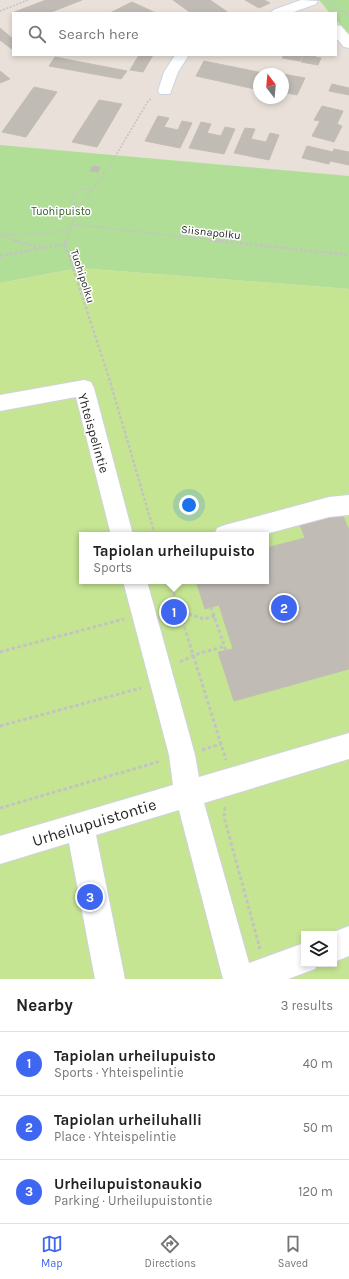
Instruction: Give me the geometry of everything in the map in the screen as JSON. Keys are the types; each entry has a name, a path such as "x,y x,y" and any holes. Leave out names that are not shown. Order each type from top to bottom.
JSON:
{"street":[{"path":"281,12 316,2"},
{"path":"337,30 349,44"},
{"path":"165,91 171,72 181,56"},
{"name":"Yhteispelintie","path":"0,403 84,388 121,532"},
{"path":"237,532 339,506"},
{"path":"135,584 182,755 188,793 238,979"},
{"name":"Urheilupuistontie","path":"0,850 188,793 348,748"},
{"path":"80,826 110,979"},
{"path":"337,945 349,941"},
{"path":"246,979 301,959"}],"path":[{"path":"0,11 28,0"},
{"path":"316,2 349,15"},
{"name":"Tuohipolku","path":"154,532 65,244 68,229 92,188 112,161 148,100 165,91"},
{"path":"80,209 71,201 71,197 77,191 92,188"},
{"name":"Siisnapolku","path":"71,224 349,255"},
{"path":"0,235 52,234 68,229"},
{"path":"0,235 41,248"},
{"path":"0,256 65,244"},
{"path":"211,607 226,651"},
{"path":"0,652 144,614 180,611 204,619 214,616"},
{"path":"194,655 225,646"},
{"path":"0,726 162,682"},
{"path":"0,808 182,755"}],"green space":[{"path":"319,0 349,0 349,35 337,21 337,12 329,12"},
{"name":"Tuohipuisto","path":"0,145 349,176 349,289 79,268 0,283"},
{"path":"79,268 349,289 349,979 0,979 0,283"}],"building":[{"path":"46,0 82,0 52,12 15,12"},
{"path":"173,0 210,0 228,12 190,12"},
{"path":"245,0 264,0 270,3 259,8"},
{"path":"132,2 154,12 112,12"},
{"path":"0,28 12,38 12,49 0,40"},
{"path":"138,56 152,56 143,72 130,70"},
{"path":"283,56 302,56 300,61 282,58"},
{"path":"304,56 316,56 321,58 318,65 301,62"},
{"path":"55,57 127,71 121,79 49,66"},
{"path":"204,61 253,71 253,89 196,76"},
{"path":"0,71 10,79 0,83"},
{"path":"289,75 305,78 297,95 289,93"},
{"path":"332,84 349,88 349,95 329,91"},
{"path":"34,87 57,92 26,137 2,132"},
{"path":"99,100 122,104 97,147 72,142"},
{"path":"322,106 343,111 337,124 342,126 334,142 312,136 320,121 314,120"},
{"path":"158,116 169,118 164,127 178,130 182,121 192,123 180,148 145,141"},
{"path":"201,122 211,124 207,133 221,136 225,127 235,129 224,154 189,148"},
{"path":"245,128 255,129 251,139 266,142 270,133 279,135 269,160 234,153"},
{"path":"307,146 333,152 334,149 349,152 349,165 330,161 329,164 302,158"},
{"path":"93,166 100,167 98,172 90,171"},
{"path":"336,516 343,516 349,530 349,669 234,701 218,652 233,649 219,605 205,609 197,584 269,584 269,547 305,538 300,525"}],"place":[{"name":"Tapiolan urheiluhalli","path":"284,608"},
{"name":"Tapiolan urheilupuisto","path":"174,612"},
{"name":"Urheilupuistonaukio","path":"90,897"}]}
